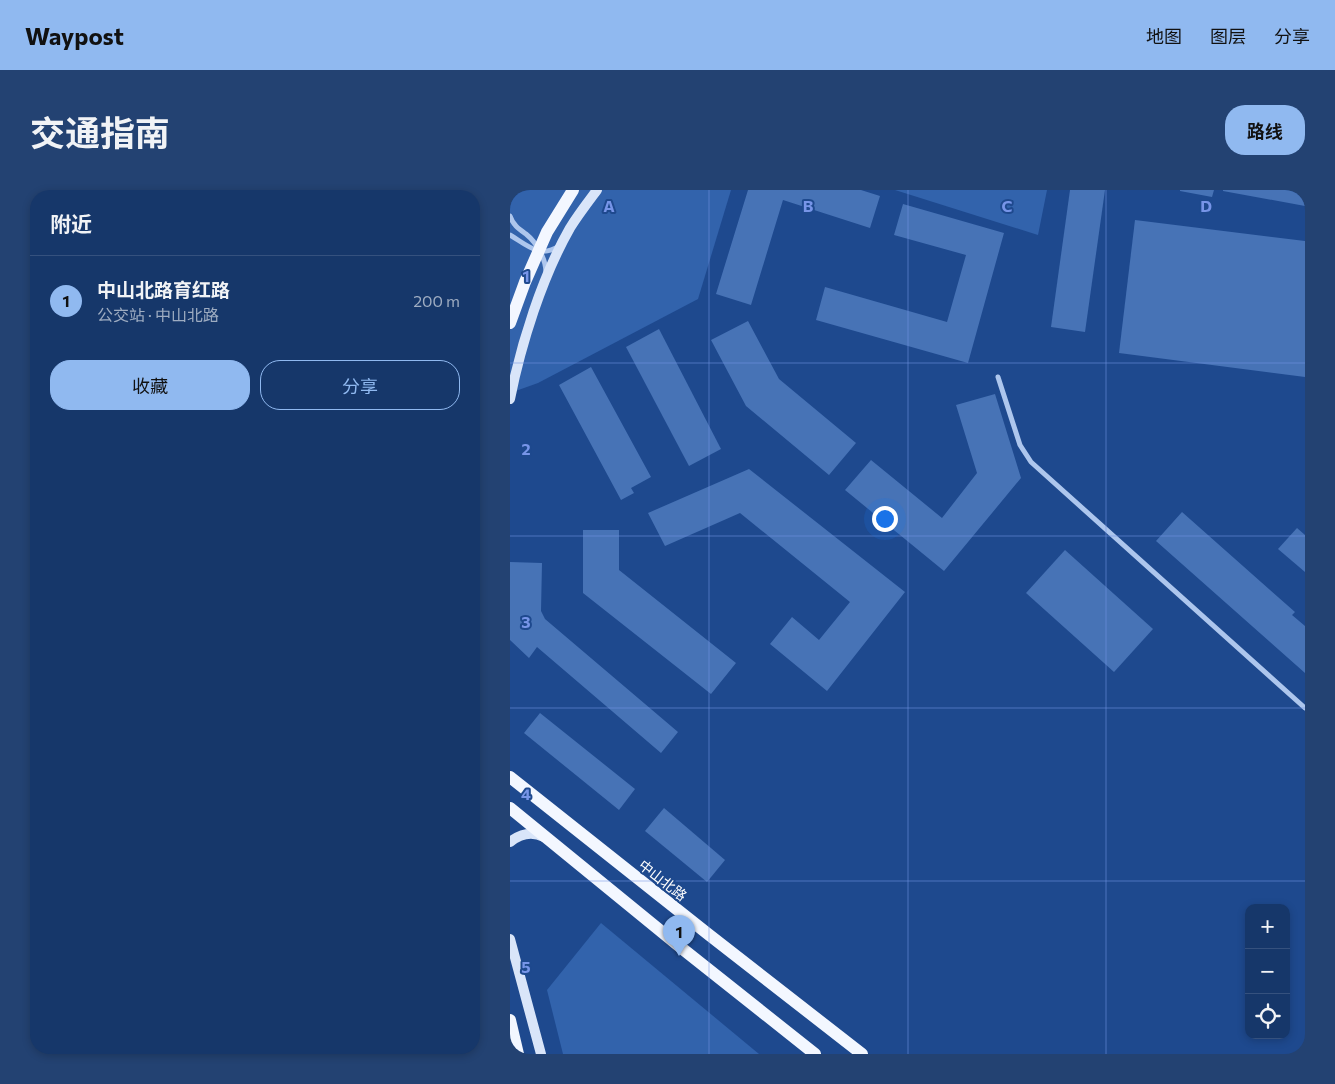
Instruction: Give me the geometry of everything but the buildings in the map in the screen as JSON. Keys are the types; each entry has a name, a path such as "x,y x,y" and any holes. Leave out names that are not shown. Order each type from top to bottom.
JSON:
{"main road":[{"path":"510,323 525,282 547,232 573,190"},
{"path":"510,399 522,349 545,282 571,227 597,190"},
{"name":"中山北路","path":"510,770 514,779 575,830 862,1054"},
{"path":"510,808 815,1054"},
{"path":"510,842 523,835 532,833 541,835 551,842"},
{"path":"510,939 541,1054"},
{"path":"510,1020 518,1054"}],"street":[{"path":"510,216 511,220 531,239 540,252 545,264 545,282"},
{"path":"510,235 540,252 550,251 563,243"},
{"path":"998,377 1020,445 1031,462 1305,708"}],"shaded area":[{"path":"510,190 731,190 698,299 538,383 510,393"},
{"path":"895,190 1047,190 1038,235"},
{"path":"601,923 759,1054 563,1054 547,990"}],"place":[{"name":"中山北路育红路","path":"679,956"}]}
